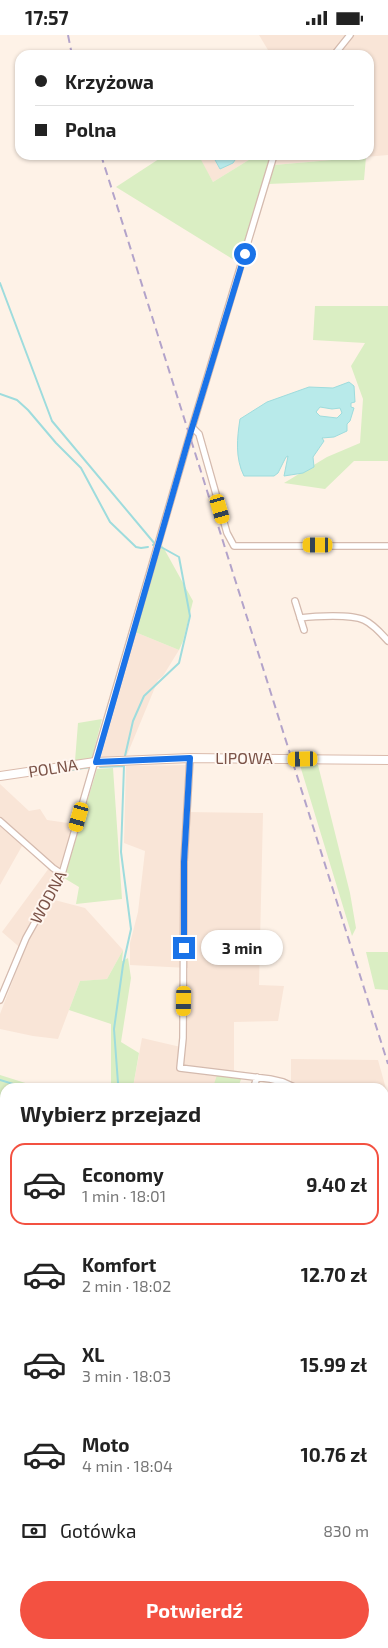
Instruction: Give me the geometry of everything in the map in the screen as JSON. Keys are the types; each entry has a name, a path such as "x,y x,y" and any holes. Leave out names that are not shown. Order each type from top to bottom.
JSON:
{"street":[{"path":"338,50 350,35"},
{"name":"WODNA","path":"0,1000 26,937 62,874 273,160"},
{"path":"193,428 199,434 227,533 234,546 388,546"},
{"path":"295,601 304,630"},
{"path":"300,618 363,619 373,625 388,641"},
{"path":"190,758 184,862 183,1029 180,1068 256,1077 284,1083"},
{"name":"POLNA","path":"0,776 96,762 190,758"},
{"name":"LIPOWA","path":"190,758 388,760"},
{"path":"0,821 62,874"},
{"path":"255,1083 256,1077"}],"shaded area":[{"path":"259,35 388,35 388,155 374,156 374,50 268,50"},
{"path":"200,160 249,160 213,182"},
{"path":"274,160 331,160 274,165"},
{"path":"135,632 179,650 163,676 158,680 127,755 102,758 100,753"},
{"path":"188,765 186,812 263,813 259,985 284,986 278,1021 234,1022 234,1083 134,1083 142,1038 185,1048 188,968 130,965 130,943 138,912 145,851 124,843 126,766"},
{"path":"0,784 29,811 40,809 47,820 75,824 59,877 47,898 85,908 123,950 107,979 80,981 58,1039 0,1029 0,1014 24,951 2,932 49,868 22,846 0,885"},
{"path":"291,1059 378,1060 384,1083 291,1083"}],"green space":[{"path":"157,160 201,160 213,182 249,160 270,160 239,263 116,187"},
{"path":"332,160 366,160 364,180 268,184 274,165"},
{"path":"315,306 388,306 388,461 354,461 325,489 284,483 327,457 360,443 363,399 351,366 365,343 313,340"},
{"path":"162,545 193,601 179,650 135,632"},
{"path":"102,719 92,758 75,761 78,723"},
{"path":"299,762 318,765 350,893 356,928 352,936"},
{"path":"113,768 122,899 76,904 79,887 64,878 97,769"},
{"path":"123,950 122,961 128,958 131,978 121,1042 139,1053 134,1083 111,1083 111,1024 69,1010 80,981 107,979"},
{"path":"366,952 388,952 388,990 375,989"},
{"path":"0,1075 25,1083 0,1083"},
{"path":"217,1075 242,1077 240,1083 214,1083"}],"water":[{"path":"215,160 235,160 233,163 220,169"},
{"path":"349,382 354,386 355,402 351,403 351,407 354,408 350,421 347,424 347,431 334,437 322,438 324,441 313,457 314,467 303,473 284,476 288,456 278,473 274,476 244,476 238,455 240,419 267,402 309,387 333,388","holes":["320,407 340,408 342,413 337,418 320,416 316,412"]}],"waterway":[{"path":"0,283 52,421 155,544 153,545"},
{"path":"0,394 17,400 28,410 56,443 81,468 110,522 136,547 148,547"},
{"path":"125,756 133,721 144,696 179,663 190,616 179,557 161,547"},
{"path":"100,767 124,766 121,852 131,929 123,965 114,1029 118,1083"},
{"path":"42,774 91,767"},
{"path":"0,1080 10,1083"}],"railway":[{"path":"68,35 71,50"},
{"path":"103,160 388,1064"}],"route":[{"path":"184,948 184,862 190,758 96,762 97,753 188,441 245,254"}]}
